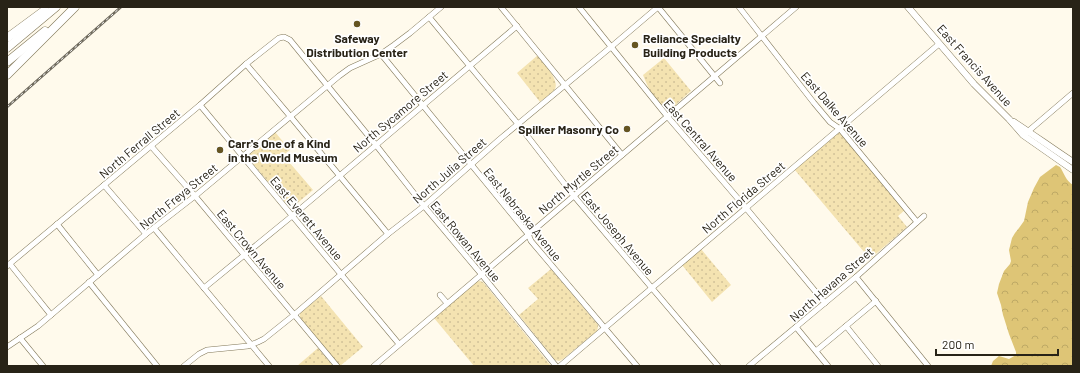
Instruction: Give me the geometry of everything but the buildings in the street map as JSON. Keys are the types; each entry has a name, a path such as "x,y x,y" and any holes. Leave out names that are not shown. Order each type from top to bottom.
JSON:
{"highway":[{"path":"7,38 49,7"},
{"path":"7,48 56,7"},
{"path":"7,62 74,7"},
{"path":"7,75 74,7"}],"main road":[{"name":"East Francis Avenue","path":"908,7 974,84 1010,119"},
{"path":"1010,119 1073,162"},
{"path":"1010,119 1023,135 1073,170"}],"street":[{"name":"North Freya Street","path":"7,347 34,329 146,234 196,196 243,157 327,85 350,68 381,54 410,34 441,7"},
{"path":"501,7 622,155"},
{"name":"East Central Avenue","path":"579,7 667,116 825,303"},
{"path":"658,7 720,84"},
{"name":"North Julia Street","path":"252,345 264,339 294,315 658,7"},
{"name":"East Dalke Avenue","path":"739,7 814,103 830,122 840,129 917,222"},
{"name":"North Myrtle Street","path":"374,366 796,7"},
{"name":"East Joseph Avenue","path":"429,17 518,124 574,196 718,366"},
{"name":"North Sycamore Street","path":"204,288 292,216 517,26"},
{"name":"North Ferrall Street","path":"8,265 200,105 246,64 279,38 284,37"},
{"name":"East Rowan Avenue","path":"284,37 290,40 556,366"},
{"name":"North Florida Street","path":"560,366 939,44"},
{"name":"East Nebraska Avenue","path":"381,54 528,234 531,241 637,366"},
{"path":"246,64 388,234"},
{"path":"1023,135 1073,93"},
{"name":"East Everett Avenue","path":"200,105 399,344"},
{"name":"East Crown Avenue","path":"151,146 196,196 337,366"},
{"path":"104,185 146,234"},
{"name":"North Havana Street","path":"749,366 856,277 924,216"},
{"path":"57,224 98,275"},
{"path":"154,228 269,366"},
{"path":"8,265 51,315"},
{"path":"856,277 928,366"},
{"path":"89,282 157,366"},
{"path":"440,295 447,303"},
{"path":"816,351 876,301"},
{"path":"846,326 878,366"},
{"path":"796,327 828,366"},
{"path":"20,338 43,366"},
{"path":"184,366 199,354 207,350 252,345"}],"shaded area":[{"path":"538,55 553,77 556,86 554,91 540,102 517,73"},
{"path":"664,58 691,91 671,109 661,106 653,96 643,75"},
{"path":"275,132 290,150 283,155 313,190 295,205 295,207 289,207 248,156"},
{"path":"837,133 840,133 905,210 898,216 907,227 870,259 794,169"},
{"path":"701,249 731,285 712,302 682,265"},
{"path":"551,269 598,325 597,331 559,361 555,360 519,315 538,299 528,288"},
{"path":"476,282 483,282 551,366 474,366 434,318"},
{"path":"321,296 363,347 340,366 300,318 300,313"},
{"path":"318,348 333,366 297,366"}],"green space":[{"path":"1056,165 1060,167 1067,179 1073,185 1073,366 991,366 993,361 999,356 1009,359 1016,355 997,293 1004,271 1011,261 1009,250 1012,238 1024,221 1028,202 1034,188 1040,177"}],"railway":[{"path":"7,107 121,7"}],"place":[{"name":"Safeway Distribution Center","path":"357,24"},
{"name":"Reliance Specialty Building Products","path":"635,45"},
{"name":"Spilker Masonry Co","path":"627,129"},
{"name":"Carr's One of a Kind in the World Museum","path":"220,150"}]}
